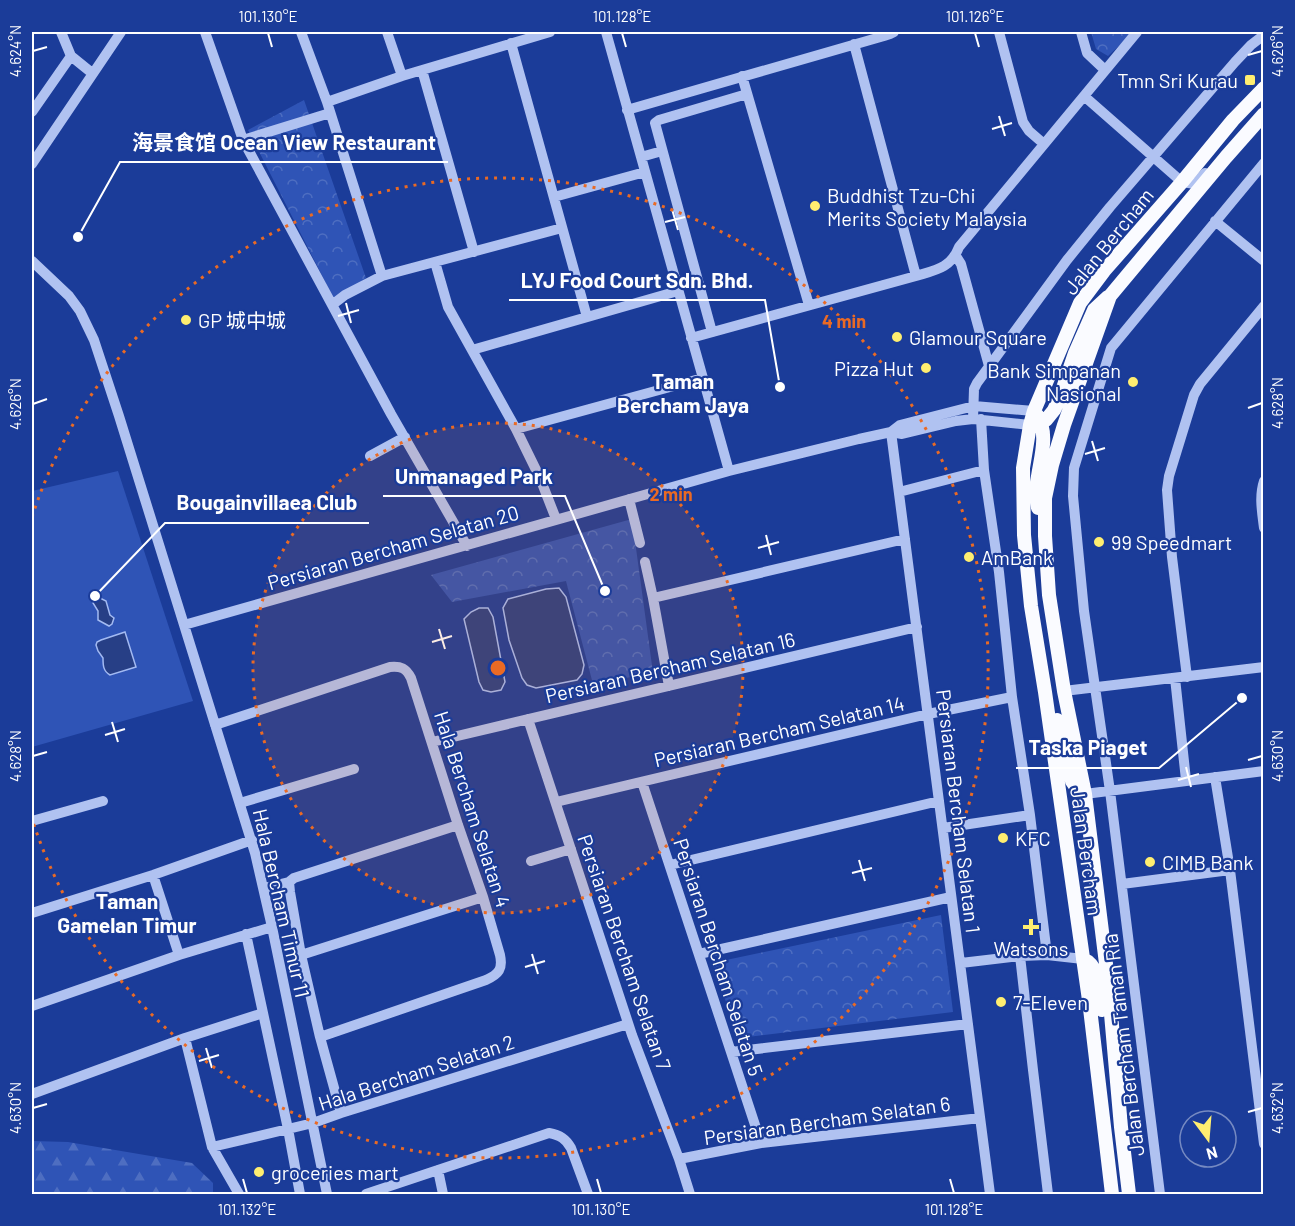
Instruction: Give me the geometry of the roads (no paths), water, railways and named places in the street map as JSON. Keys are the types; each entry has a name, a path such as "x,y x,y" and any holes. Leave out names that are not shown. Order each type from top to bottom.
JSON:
{"main road":[{"name":"Jalan Bercham","path":"1112,1194 1083,959 1045,692 1030,606 1024,535 1023,468 1035,419 1080,303 1104,271 1263,88"},
{"name":"Jalan Bercham","path":"1129,1194 1108,980 1085,794 1064,691 1049,595 1045,498 1064,424 1110,296 1263,114"},
{"path":"1045,536 1038,516 1037,496 1044,435 1035,419 1050,416 1094,310 1110,296"},
{"path":"1045,692 1054,708 1072,782 1078,790 1085,794"},
{"path":"1083,959 1091,964 1097,976 1107,1052 1116,1073"}],"street":[{"path":"61,32 71,56 92,73"},
{"path":"32,164 121,32"},
{"path":"205,32 243,140 467,546"},
{"path":"301,32 329,107 382,276"},
{"path":"387,32 402,76"},
{"path":"243,140 402,76 550,32"},
{"path":"606,32 729,471"},
{"path":"627,110 894,32"},
{"path":"999,32 1023,122 1029,131 1044,144"},
{"path":"1081,32 1088,53 1105,70"},
{"path":"692,338 946,266 956,256 959,247 1137,32"},
{"path":"1047,955 1030,814 1012,697 999,572 974,406 974,389 1067,260 1110,207 1235,62 1263,35"},
{"path":"511,43 587,317"},
{"path":"854,44 916,276"},
{"path":"32,112 71,56"},
{"path":"422,70 474,252"},
{"path":"742,76 809,306"},
{"path":"712,332 656,123 659,120 747,94"},
{"path":"1084,96 1182,182 1195,184 1218,159 1226,157"},
{"path":"641,157 662,151"},
{"name":"Jalan Bercham Taman Ria","path":"1160,1194 1110,791 1084,611 1074,508 1074,468 1111,348 1263,163"},
{"path":"554,197 645,172"},
{"path":"1215,221 1263,261"},
{"path":"332,305 382,276 562,228"},
{"path":"956,256 961,264 989,366"},
{"name":"Hala Bercham Timur 11","path":"32,261 69,296 84,317 94,340 129,448 252,840 327,1194"},
{"path":"435,262 448,307 516,429 540,478 556,519"},
{"path":"472,350 678,291"},
{"path":"1186,780 1181,677 1167,498 1169,476 1194,395 1200,384 1263,306"},
{"path":"516,429 703,378"},
{"path":"891,432 900,425 974,406 1035,419"},
{"path":"891,432 902,434 957,421 977,419 1035,419"},
{"name":"Persiaran Bercham Selatan 20","path":"184,625 729,471 891,432"},
{"name":"Persiaran Bercham Selatan 1","path":"891,432 990,1194"},
{"path":"370,456 405,437"},
{"path":"899,492 984,470"},
{"path":"1263,481 1261,489 1263,528"},
{"path":"629,499 640,543"},
{"path":"653,598 905,538"},
{"path":"645,562 669,686"},
{"name":"Persiaran Bercham Selatan 16","path":"432,742 917,627"},
{"name":"Hala Bercham Selatan 4","path":"215,725 390,667 399,666 407,670 411,678 483,897 502,962 500,970 495,976 320,1037"},
{"path":"1064,691 1263,667"},
{"name":"Persiaran Bercham Selatan 14","path":"556,802 928,714 1012,697"},
{"name":"Persiaran Bercham Selatan 7","path":"528,719 628,1024 680,1160 690,1194"},
{"path":"240,803 354,769"},
{"path":"1085,794 1263,771"},
{"path":"1215,777 1259,1067 1263,1144"},
{"name":"Persiaran Bercham Selatan 5","path":"642,782 761,1143"},
{"path":"32,821 104,801"},
{"path":"670,865 939,801"},
{"path":"942,828 1030,814"},
{"path":"264,888 458,825"},
{"path":"32,913 252,840"},
{"path":"531,861 571,849"},
{"path":"1122,884 1230,870"},
{"path":"153,874 178,955"},
{"path":"292,880 290,892 301,955 320,1037 342,1113"},
{"path":"301,955 483,897"},
{"path":"699,954 951,897"},
{"path":"32,1006 178,955 272,927"},
{"path":"246,934 300,1194"},
{"path":"961,963 1047,955 1083,959"},
{"path":"1020,956 1048,1194"},
{"path":"32,1094 185,1038 263,1013"},
{"name":"Hala Bercham Selatan 2","path":"212,1147 313,1123 628,1024"},
{"path":"731,1052 968,1024"},
{"path":"185,1038 212,1147 239,1194"},
{"name":"Persiaran Bercham Selatan 6","path":"680,1160 761,1143 980,1118"},
{"path":"366,1194 542,1135 556,1134 568,1142 588,1194"},
{"path":"438,1170 443,1194"}],"place":[{"name":"Tmn Sri Kurau","path":"1250,80"},
{"name":"Buddhist Tzu-Chi Merits Society Malaysia","path":"815,206"},
{"name":"海景食馆 Ocean View Restaurant","path":"78,237"},
{"name":"GP 城中城","path":"186,320"},
{"name":"Glamour Square","path":"897,337"},
{"name":"Pizza Hut","path":"926,368"},
{"name":"Bank Simpanan Nasional","path":"1133,382"},
{"name":"LYJ Food Court Sdn. Bhd.","path":"780,387"},
{"name":"99 Speedmart","path":"1099,542"},
{"name":"AmBank","path":"969,557"},
{"name":"Unmanaged Park","path":"605,591"},
{"name":"Bougainvillaea Club","path":"95,596"},
{"name":"Taska Piaget","path":"1242,698"},
{"name":"KFC","path":"1003,838"},
{"name":"CIMB Bank","path":"1150,862"},
{"name":"Watsons","path":"1031,927"},
{"name":"7-Eleven","path":"1001,1002"},
{"name":"groceries mart","path":"259,1172"}],"district":[{"name":"Taman Bercham Jaya","path":"683,392"},
{"name":"Taman Gamelan Timur","path":"127,912"}]}
